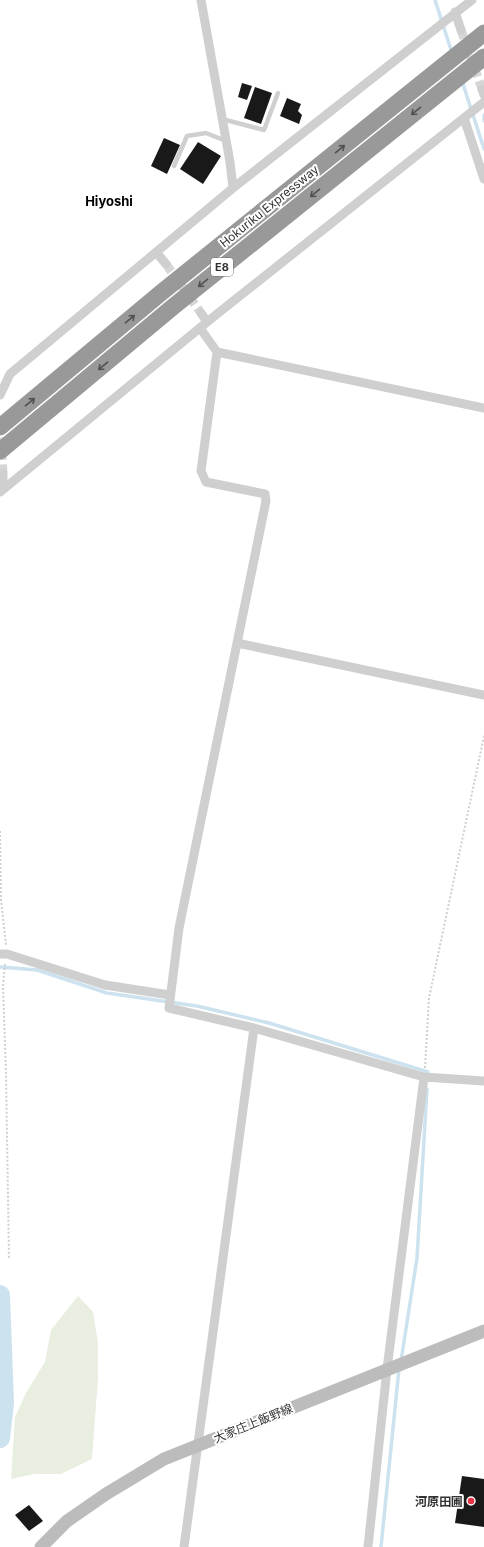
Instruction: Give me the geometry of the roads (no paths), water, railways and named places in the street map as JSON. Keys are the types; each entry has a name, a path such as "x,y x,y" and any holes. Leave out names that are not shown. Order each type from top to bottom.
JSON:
{"highway":[{"name":"Hokuriku Expressway","path":"0,427 162,292 484,33"},
{"name":"Hokuriku Expressway","path":"0,451 174,306 484,58"}],"main road":[{"name":"大家庄上飯野線","path":"41,1547 67,1521 106,1494 164,1459 484,1331"}],"street":[{"path":"201,0 233,188"},
{"path":"0,395 10,374 233,188 472,0"},
{"path":"455,12 461,30"},
{"path":"1,490 204,325 484,102"},
{"path":"464,118 484,179"},
{"path":"156,252 166,264"},
{"path":"201,313 204,325 217,352 200,471 206,482 265,494 266,500 179,928 169,1008 254,1028 424,1077 484,1081"},
{"path":"217,352 484,408"},
{"path":"1,490 3,473"},
{"path":"237,643 484,695"},
{"path":"3,954 105,985 170,995"},
{"path":"184,1547 254,1028"},
{"path":"368,1547 387,1369 424,1077"}],"lane":[{"path":"222,119 264,130 278,92"},
{"path":"174,166 187,136 206,133 226,141"}],"waterway":[{"path":"435,0 452,53"},
{"path":"462,81 484,149"},
{"path":"484,115 484,121"},
{"path":"0,967 37,970 107,993 197,1006 269,1023 428,1072 427,1077"},
{"path":"401,1361 417,1258 427,1089"},
{"path":"0,1295 4,1403 0,1438"},
{"path":"381,1547 399,1369"}],"tunnel":[{"path":"461,30 482,89"},
{"path":"166,264 201,313"},
{"path":"0,424 3,473"}],"place":[{"name":"河原田圃","path":"471,1501"}],"district":[{"name":"Hiyoshi","path":"109,201"}]}
